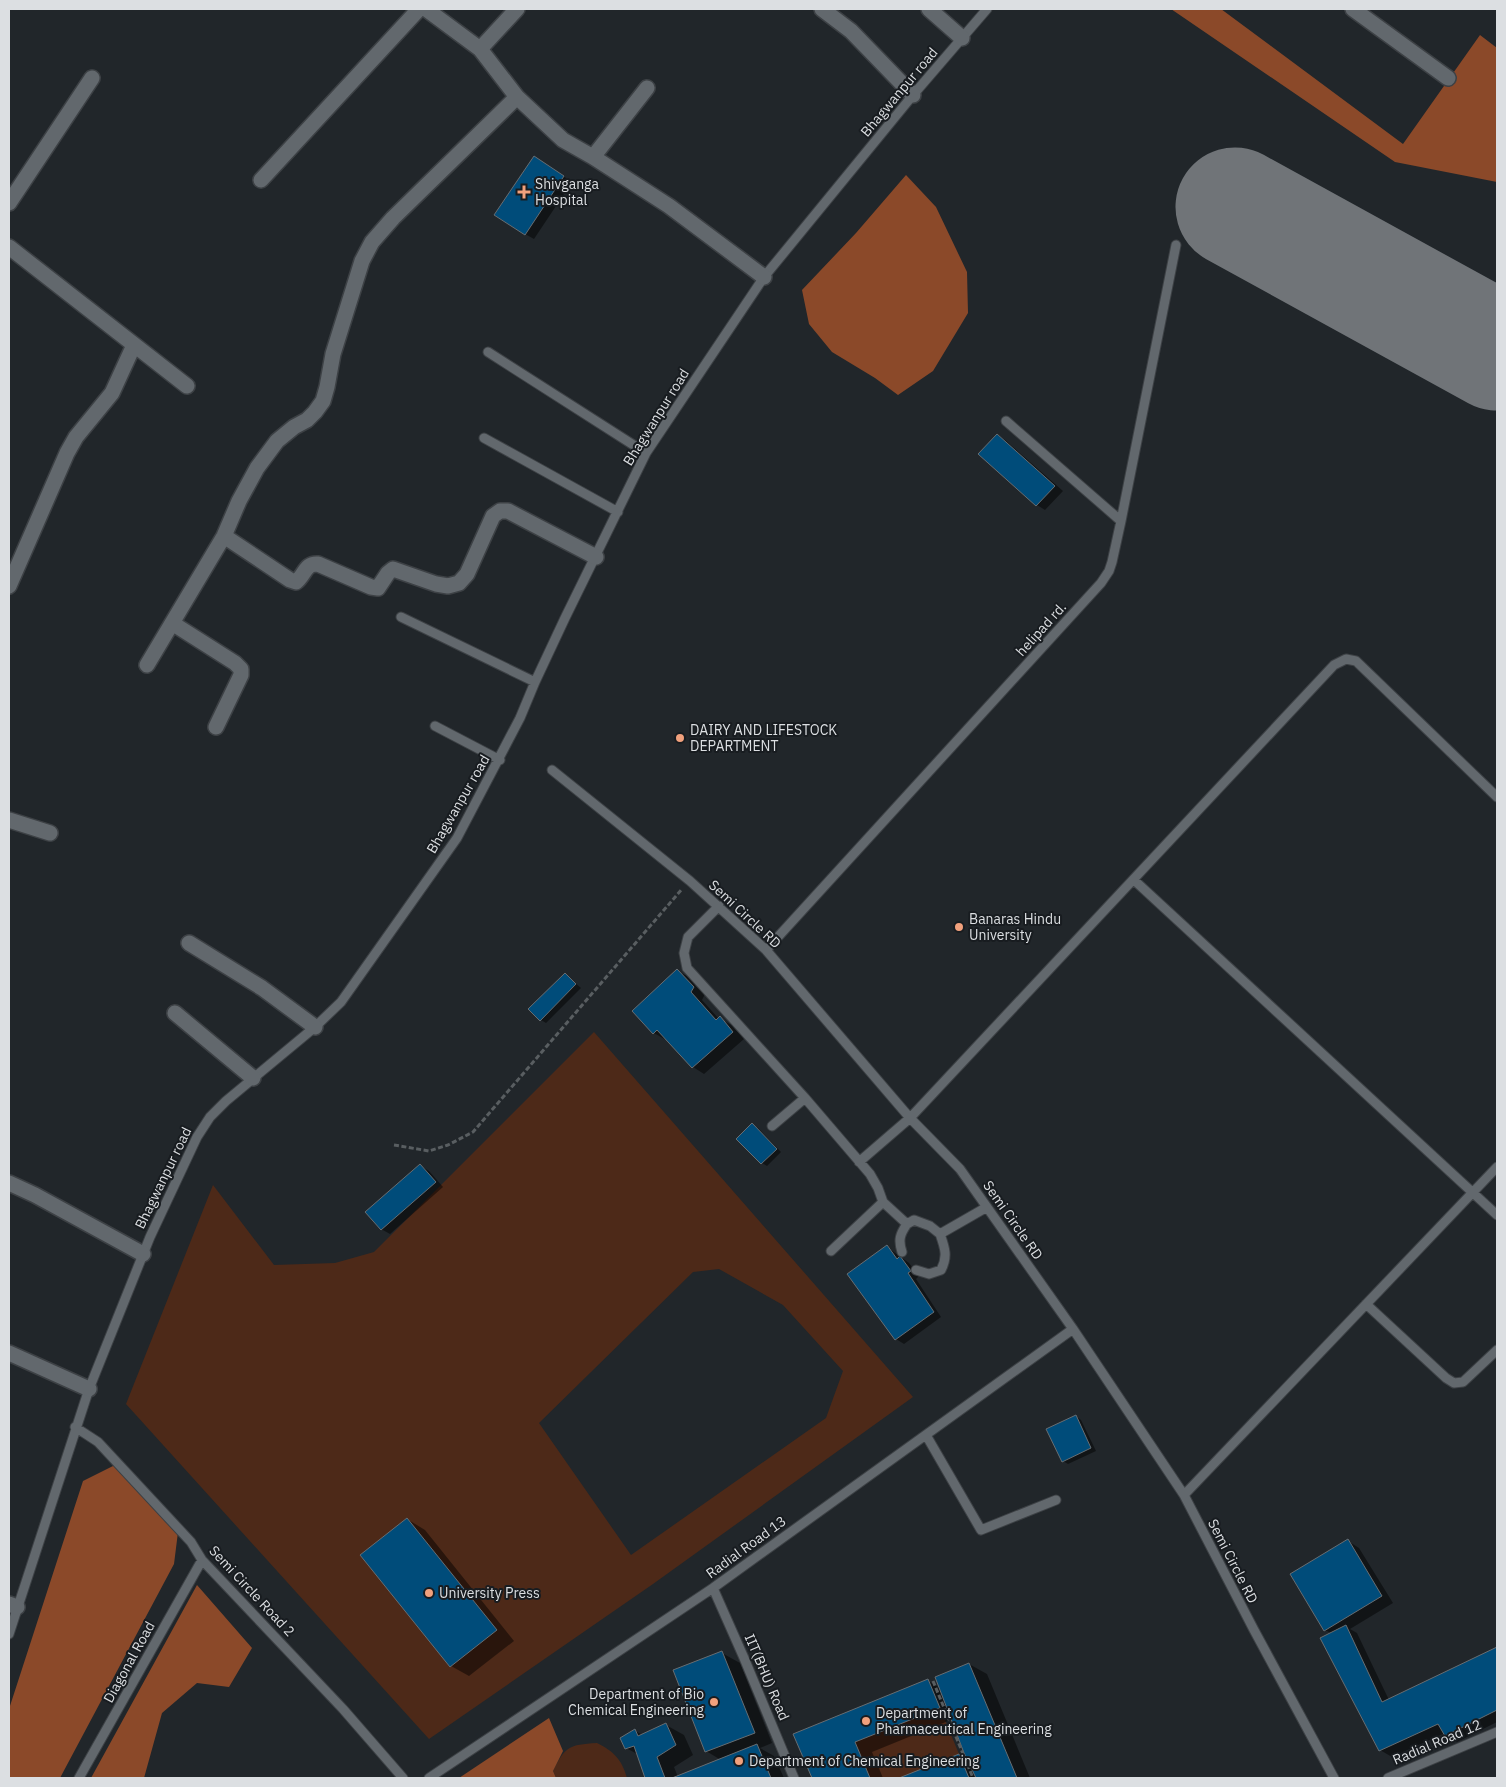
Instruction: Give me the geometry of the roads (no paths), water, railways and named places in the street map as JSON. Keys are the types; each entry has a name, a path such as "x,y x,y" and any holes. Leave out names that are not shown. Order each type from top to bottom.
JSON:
{"street":[{"path":"261,180 419,9"},
{"path":"426,9 480,49 518,96 564,140 668,206 764,277"},
{"path":"480,49 517,9"},
{"path":"822,9 852,31 913,95"},
{"path":"929,9 962,38"},
{"path":"1353,9 1448,78"},
{"path":"9,203 92,78"},
{"path":"593,157 647,88"},
{"path":"147,665 224,536 239,501 268,452 285,434 307,420 323,401 333,354 362,261 372,242 518,96"},
{"path":"9,247 187,386"},
{"path":"9,586 67,453 76,437 112,393 134,345"},
{"path":"224,536 290,580 296,582 302,578 307,566 318,564 371,587 378,588 393,569 436,584 448,586 459,583 467,574 493,516 500,511 508,511 596,557"},
{"path":"172,623 235,663 241,669 241,675 216,727"},
{"path":"9,820 50,833"},
{"path":"189,943 262,988 315,1027"},
{"path":"174,1013 253,1078"},
{"path":"9,1183 35,1195 143,1254"},
{"path":"9,1353 89,1389"}],"lane":[{"name":"Bhagwanpur road","path":"9,1634 13,1606 89,1389 143,1254 197,1137 210,1117 226,1101 342,1002 457,838 500,760 520,718 534,682 646,453 764,277 913,95 987,9"},
{"name":"helipad rd.","path":"766,950 1101,583 1109,571 1121,521 1176,245"},
{"path":"488,352 646,453"},
{"path":"1006,421 1121,521"},
{"path":"484,438 618,512"},
{"path":"401,617 534,682"},
{"path":"860,1162 910,1118 1334,665 1346,659 1356,661 1497,797"},
{"path":"435,726 500,760"},
{"name":"Semi Circle RD","path":"552,770 690,881 766,950 910,1118 960,1169 1073,1328 1184,1495 1334,1778"},
{"path":"1134,880 1497,1215"},
{"path":"719,906 688,936 684,953 687,968 805,1098 870,1174 884,1202 907,1224"},
{"path":"772,1126 805,1098"},
{"path":"1184,1495 1497,1166"},
{"path":"831,1251 884,1202"},
{"path":"940,1234 987,1207"},
{"path":"902,1252 899,1243 901,1234 907,1224 914,1220 930,1226 940,1234 946,1252 946,1261 941,1270 929,1274 916,1270"},
{"path":"1366,1304 1446,1378 1454,1383 1463,1382 1497,1350"},
{"name":"Radial Road 13","path":"429,1778 712,1588 1073,1328"},
{"name":"Semi Circle Road 2","path":"75,1427 98,1442 191,1542 202,1560 343,1709 403,1778"},
{"path":"926,1435 981,1530 1056,1500"},
{"name":"Diagonal Road","path":"79,1778 202,1560"},
{"name":"IIT(BHU) Road","path":"712,1588 744,1658 794,1778"},
{"name":"Radial Road 12","path":"1388,1778 1497,1732"}],"place":[{"name":"Shivganga Hospital","path":"524,192"},
{"name":"DAIRY AND LIFESTOCK DEPARTMENT","path":"680,738"},
{"name":"Banaras Hindu University","path":"959,927"},
{"name":"University Press","path":"429,1593"},
{"name":"Department of Bio Chemical Engineering","path":"714,1702"},
{"name":"Department of Pharmaceutical Engineering","path":"866,1721"},
{"name":"Department of Chemical Engineering","path":"739,1761"}]}
